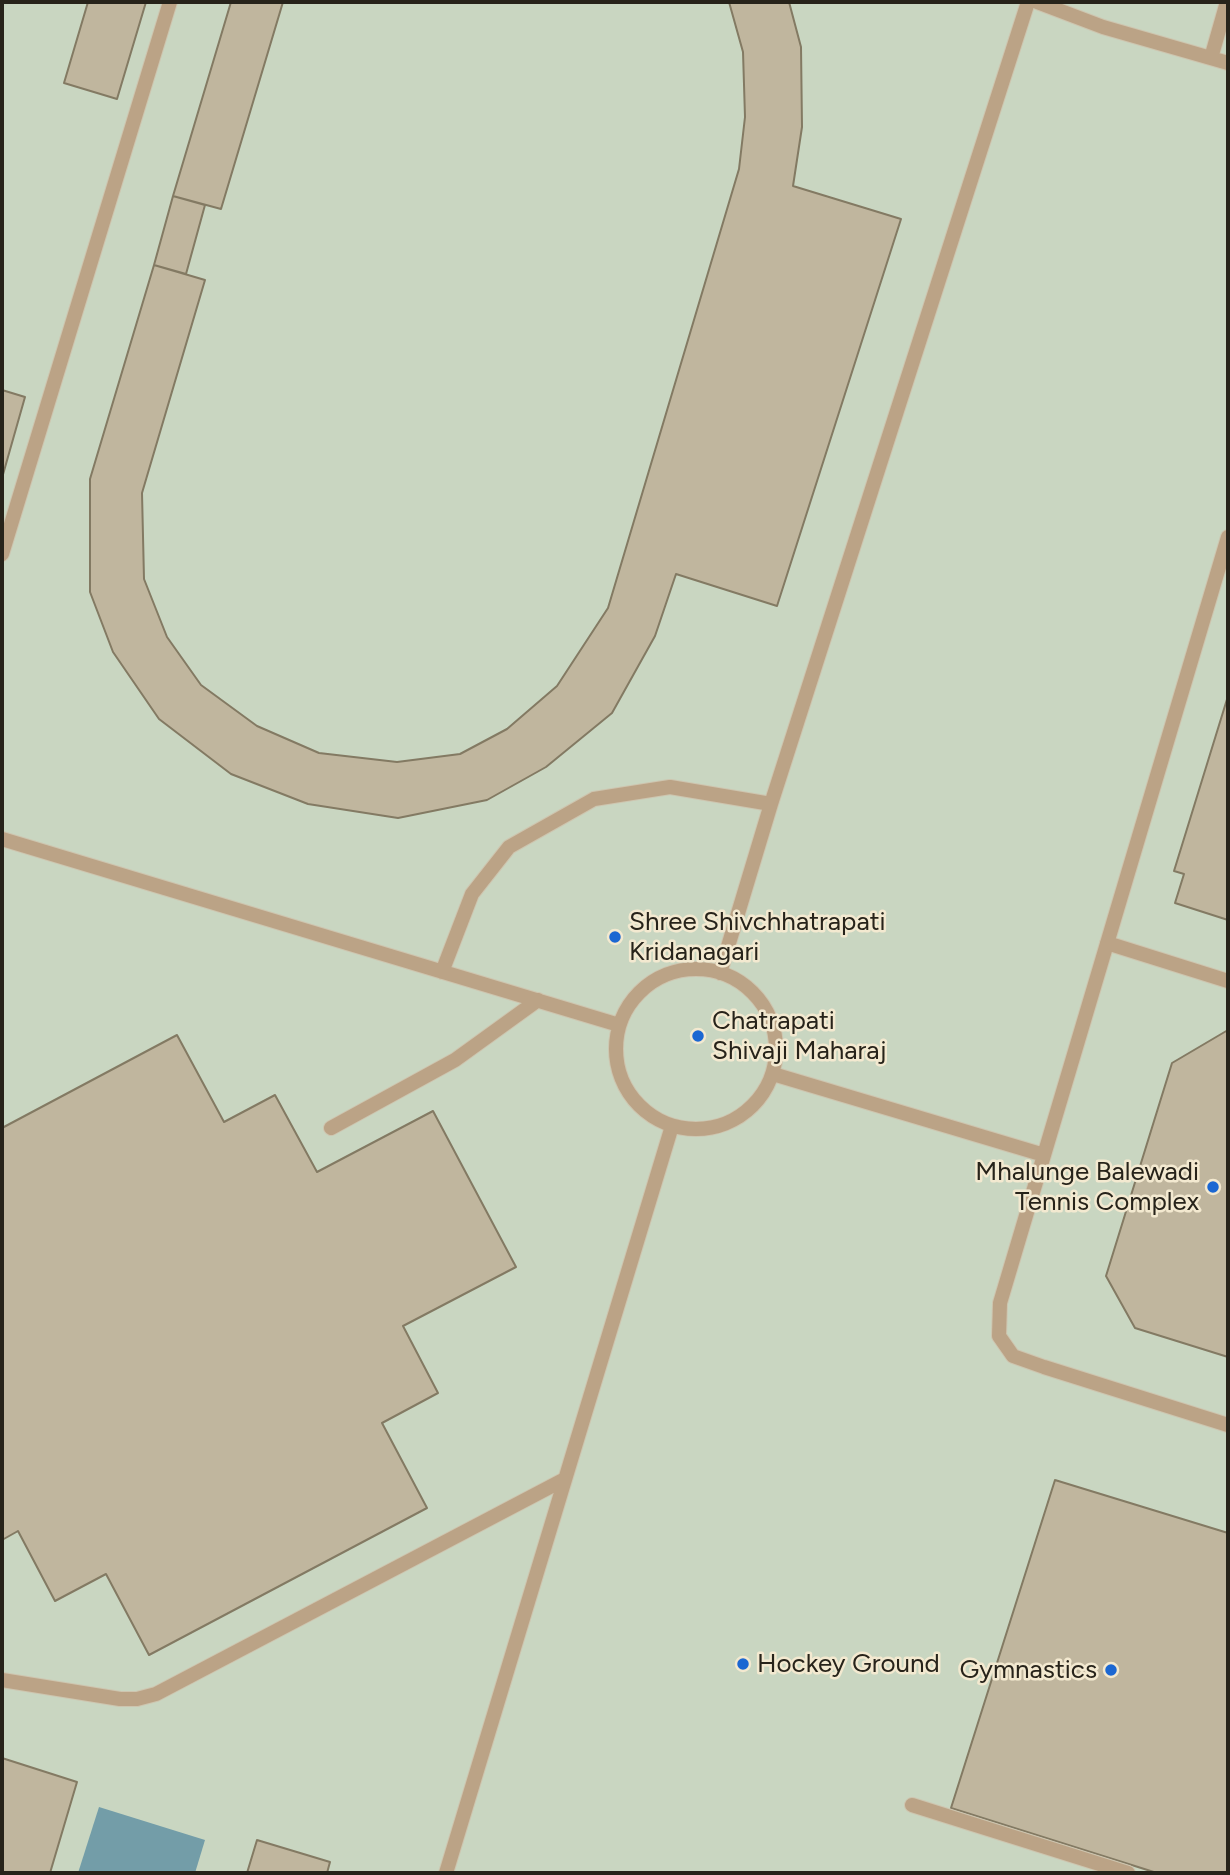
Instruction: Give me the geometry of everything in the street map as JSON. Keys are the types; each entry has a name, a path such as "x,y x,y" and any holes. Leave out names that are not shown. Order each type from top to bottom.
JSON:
{"lane":[{"path":"2,554 170,2"},
{"path":"720,973 771,804 1028,2"},
{"path":"1037,2 1103,26 1228,63"},
{"path":"1211,58 1227,2"},
{"path":"1228,537 999,1303 999,1336 1013,1356 1228,1425"},
{"path":"442,972 472,894 509,847 594,799 670,787 771,804"},
{"path":"2,839 620,1025"},
{"path":"1107,943 1228,981"},
{"path":"689,970 720,973 748,988 768,1012 777,1042 773,1074 758,1101 734,1121 704,1129 672,1126 645,1111 625,1087 616,1056 620,1025 635,998 659,978 689,970"},
{"path":"331,1128 455,1060 538,1000"},
{"path":"773,1074 1044,1154"},
{"path":"446,1873 672,1126"},
{"path":"2,1681 120,1699 137,1699 156,1694 565,1479"},
{"path":"912,1805 1128,1873"}],"green space":[{"name":"Shree Shivchhatrapati Kridanagari","path":"2,2 1228,2 1228,1873 2,1873"}],"water":[{"path":"99,1807 205,1840 195,1873 78,1873"}],"building":[{"path":"88,2 146,2 117,99 64,83"},
{"path":"231,2 283,2 221,209 173,196"},
{"path":"729,2 789,2 801,47 802,127 793,186 901,219 777,606 676,574 655,636 612,713 546,767 487,800 398,818 308,804 231,774 159,719 113,652 90,592 90,479 154,265 205,280 142,493 144,579 167,637 201,685 257,726 319,753 397,762 460,754 507,729 557,686 608,608 739,169 745,117 743,52"},
{"path":"173,196 205,205 186,274 154,265"},
{"path":"2,390 25,397 2,478"},
{"path":"1228,696 1228,920 1175,903 1184,874 1174,871"},
{"path":"1228,1030 1228,1357 1135,1328 1106,1276 1172,1063"},
{"path":"177,1035 224,1122 275,1095 317,1172 433,1111 516,1267 403,1326 438,1393 382,1423 427,1508 149,1655 106,1574 55,1601 18,1531 2,1540 2,1128"},
{"name":"Gymnastics","path":"1055,1480 1228,1533 1228,1873 1157,1873 951,1808"},
{"path":"2,1758 77,1782 50,1873 2,1873"},
{"path":"257,1840 330,1862 327,1873 247,1873"}],"place":[{"name":"Shree Shivchhatrapati Kridanagari","path":"615,937"},
{"name":"Chatrapati Shivaji Maharaj","path":"698,1036"},
{"name":"Mhalunge Balewadi Tennis Complex","path":"1213,1187"},
{"name":"Hockey Ground","path":"743,1664"},
{"name":"Gymnastics","path":"1111,1670"}]}
